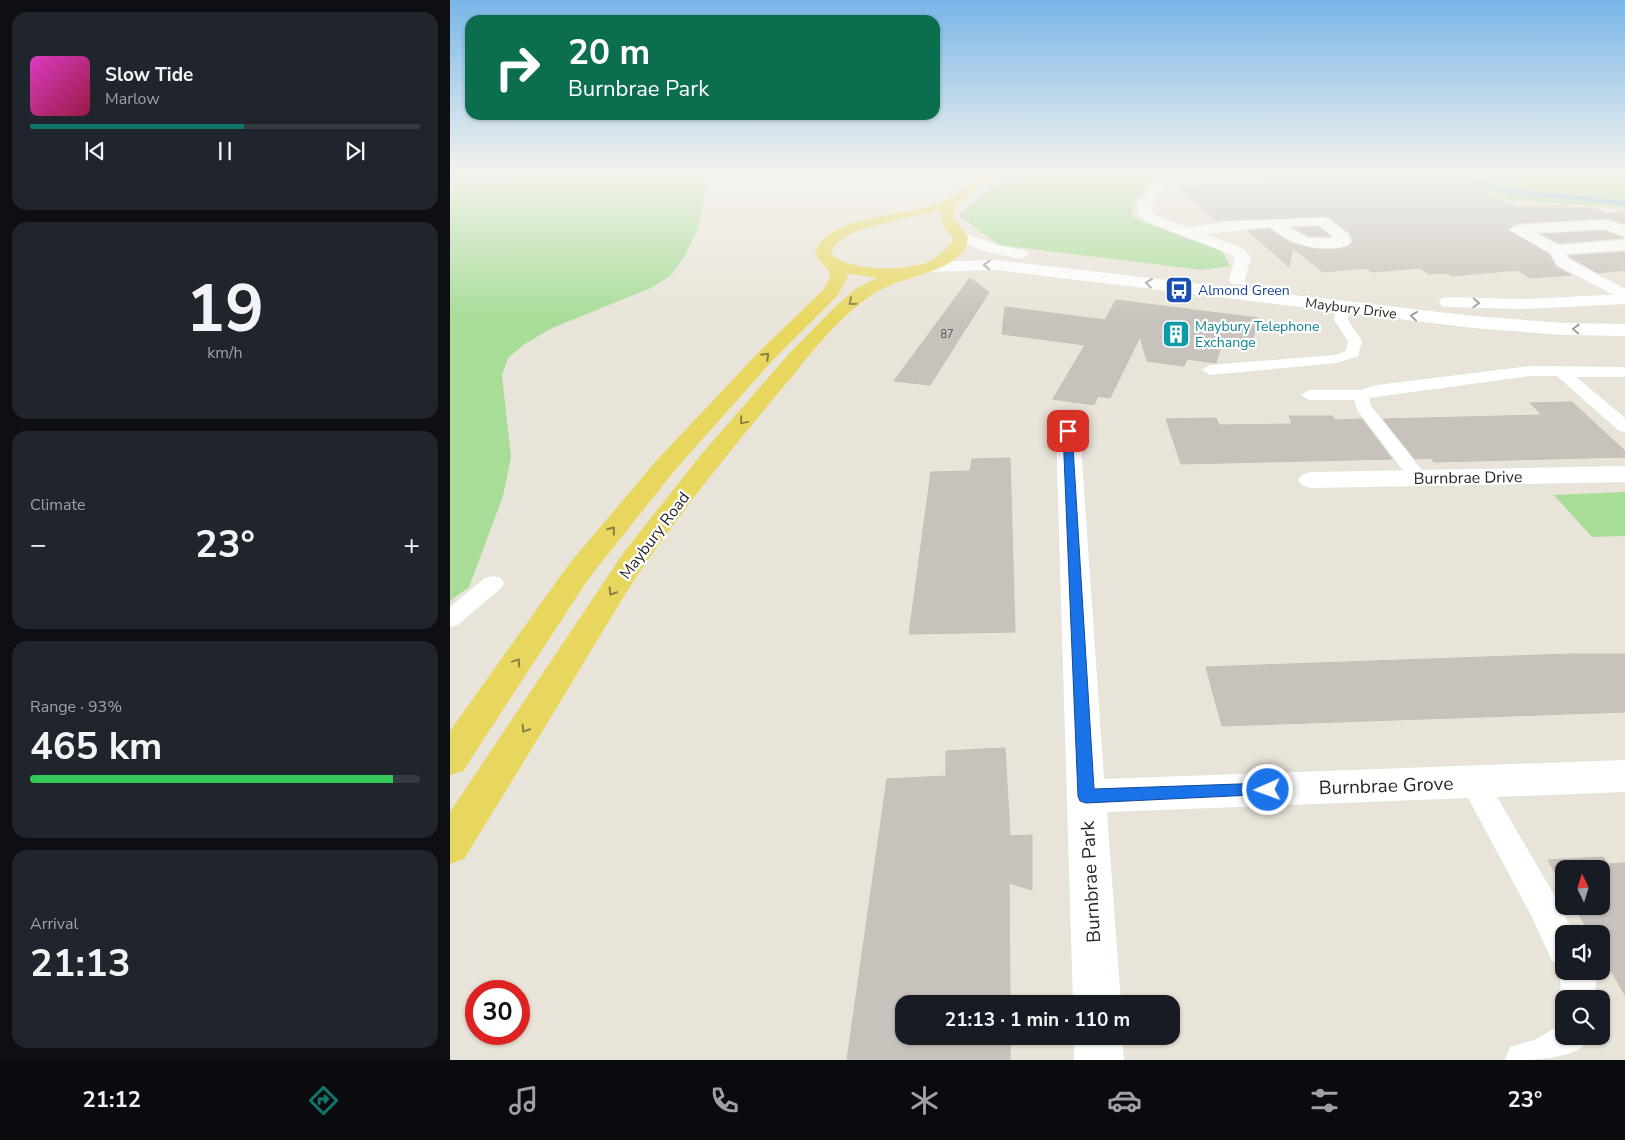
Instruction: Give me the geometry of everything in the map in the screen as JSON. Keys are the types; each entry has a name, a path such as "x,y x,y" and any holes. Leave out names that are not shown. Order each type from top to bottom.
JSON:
{"main road":[{"name":"Maybury Road","path":"450,760 579,571 666,464 764,358 831,292 839,277 831,263 823,255 825,246 837,235 855,228 882,222"},
{"name":"Maybury Road","path":"876,224 913,222"},
{"name":"Maybury Road","path":"450,846 634,558 709,461 795,359 844,308 863,292 880,283 944,260 955,250 960,243 958,233 925,222"},
{"path":"950,222 958,233"},
{"name":"Maybury Road","path":"831,263 865,272 920,269"}],"street":[{"path":"1160,222 1236,251 1244,257 1238,280"},
{"path":"1189,233 1223,226 1267,222"},
{"path":"1625,232 1607,224 1517,230 1556,250 1625,245"},
{"name":"Maybury Drive","path":"958,233 993,249 1010,253 1238,280 1452,302 1542,304 1625,298"},
{"path":"1556,250 1563,262 1625,298"},
{"name":"Maybury Drive","path":"920,269 996,265 1517,326 1625,330"},
{"name":"Burnbrae Park","path":"1068,431 1097,995"},
{"name":"Burnbrae Drive","path":"1311,480 1625,474"},
{"name":"Burnbrae Grove","path":"1086,796 1625,776"},
{"path":"1099,1045 1100,1060"}],"lane":[{"path":"1210,370 1338,359 1354,353 1355,341 1341,320 1342,307"},
{"path":"1309,395 1361,395 1377,390 1529,371 1625,372"},
{"path":"1561,372 1625,427"},
{"path":"1361,395 1362,407 1419,478"},
{"path":"450,620 493,583"},
{"path":"1473,781 1555,931"},
{"path":"1524,1060 1539,1058 1560,1045"}],"green space":[{"path":"450,222 699,222 684,258 670,276 651,288 552,328 523,345 508,358 502,375 511,457 503,496 469,587 450,601"},
{"path":"968,222 1146,222 1222,251 1230,266 1202,270 999,245"},
{"path":"1625,492 1625,536 1592,537 1554,495"}],"building":[{"path":"1336,222 1527,222 1517,223 1507,229 1549,254 1556,267 1571,275 1530,278 1517,270 1452,276 1448,273 1429,274 1419,268 1372,272 1366,268 1323,272 1293,248 1289,267 1248,231 1269,229 1291,243 1314,249 1333,250 1348,247 1353,241 1351,234"},
{"path":"1318,227 1330,236 1308,236 1294,228"},
{"path":"1605,231 1623,238 1559,243 1542,234"},
{"path":"1625,252 1625,270 1598,273 1569,256"},
{"path":"970,278 989,292 930,385 894,381"},
{"path":"1116,300 1258,318 1251,346 1222,342 1216,363 1187,359 1184,366 1147,361 1140,337 1110,398 1098,396 1094,405 1053,399 1085,345 1002,334 1005,307 1105,320"},
{"path":"1572,402 1625,451 1625,457 1434,462 1431,458 1415,459 1383,419 1542,415 1530,403"},
{"path":"1289,416 1332,416 1335,420 1362,419 1392,459 1181,464 1166,419 1216,418 1219,425 1292,424"},
{"path":"1010,458 1015,632 909,634 931,472 970,471 972,459"},
{"path":"1571,654 1625,654 1625,712 1222,726 1206,667"},
{"path":"1005,748 1010,836 1032,835 1032,890 1009,883 1010,995 895,995 895,1045 1010,1045 1010,1060 847,1060 887,779 946,776 946,751"},
{"path":"1603,857 1605,860 1555,860 1555,872 1548,860"},
{"path":"1625,863 1625,995 1610,969 1610,925 1585,925 1579,915 1610,915 1610,864"}],"place":[{"name":"Almond Green","path":"1179,290"},
{"name":"Maybury Telephone Exchange","path":"1176,334"}],"route":[{"path":"1068,431 1086,796 1268,790"}]}
